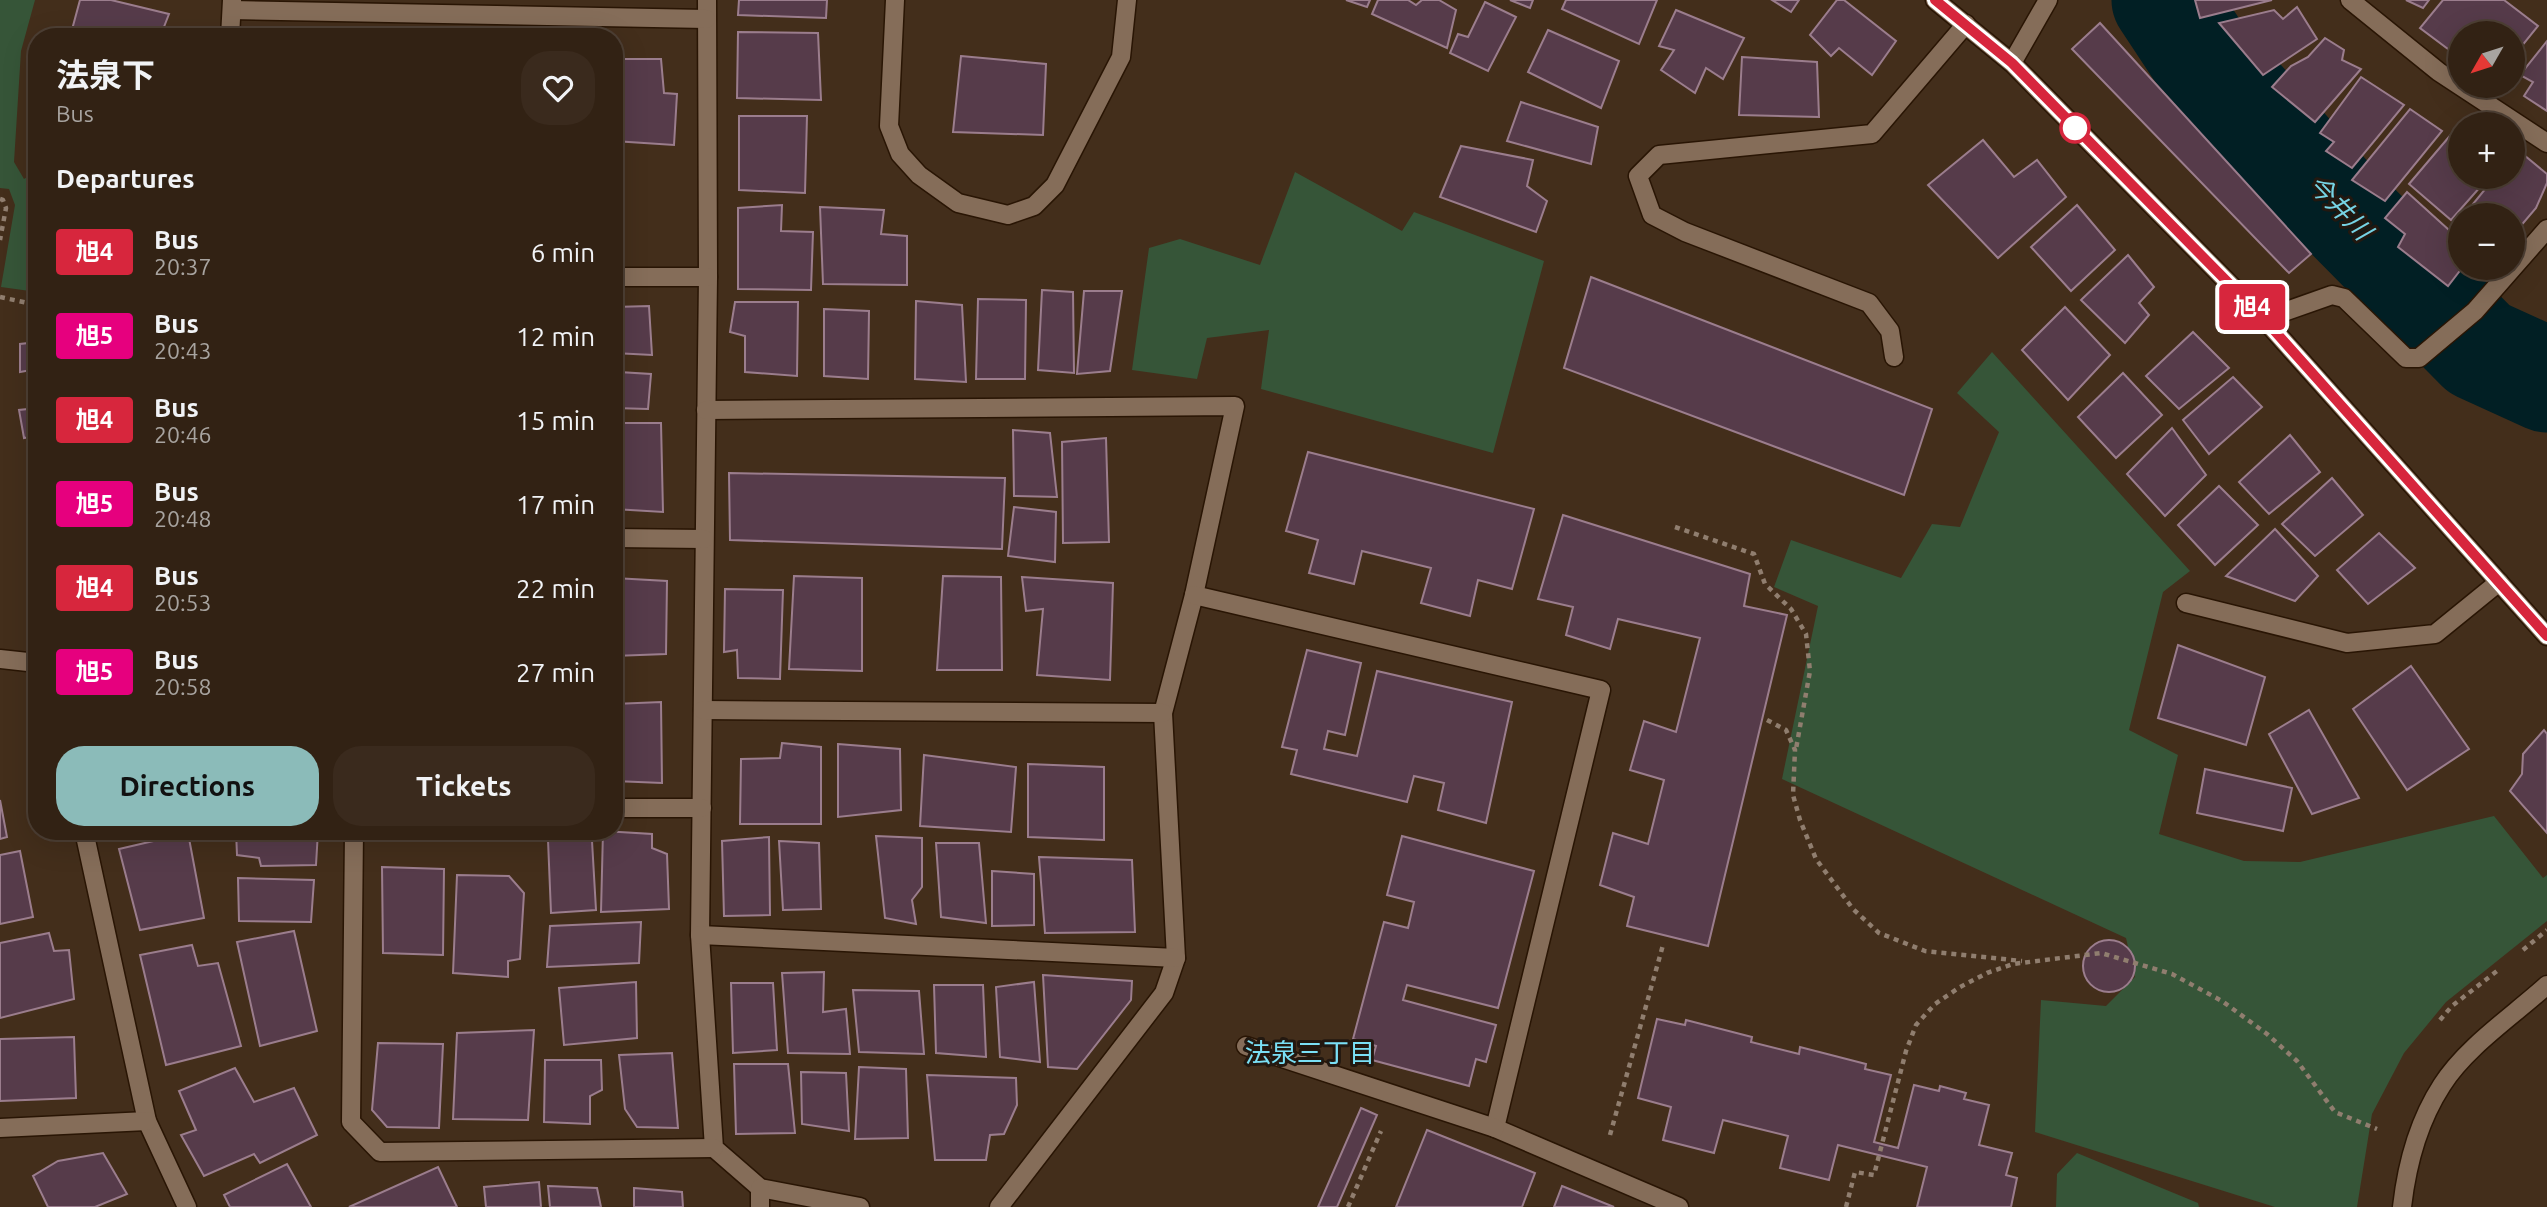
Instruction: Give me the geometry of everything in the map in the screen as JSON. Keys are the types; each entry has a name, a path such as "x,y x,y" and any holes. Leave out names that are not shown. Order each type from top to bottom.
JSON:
{"street":[{"path":"707,0 708,277 700,935 714,1148"},
{"path":"895,0 889,126 900,154 919,175 958,203 1009,215 1034,206 1055,185 1121,57 1127,0"},
{"path":"1935,0 2012,63 2264,319 2547,636"},
{"path":"2012,63 2048,0"},
{"path":"2350,0 2440,72 2547,143"},
{"path":"231,28 232,5 706,19"},
{"path":"1894,357 1890,331 1869,303 1685,232 1653,215 1638,176 1659,155 1872,134 1966,24"},
{"path":"2264,319 2332,295 2344,298 2406,358 2418,358 2475,311 2547,229"},
{"path":"623,278 708,277"},
{"path":"706,410 1235,406 1195,596 1163,713 1176,958 1164,993 999,1207"},
{"path":"623,538 704,540"},
{"path":"2186,603 2347,643 2435,634 2499,582"},
{"path":"1195,596 1601,690 1496,1128"},
{"path":"0,659 28,662"},
{"path":"703,710 1163,713"},
{"path":"623,807 702,808"},
{"path":"86,840 147,1121 187,1207"},
{"path":"354,840 351,1122 380,1152 714,1148 760,1188 860,1207"},
{"path":"700,935 1176,958"},
{"path":"2402,1207 2405,1180 2418,1129 2443,1083 2473,1050 2547,985"},
{"path":"1246,1046 1496,1128 1679,1207"},
{"path":"0,1128 147,1121"},
{"path":"760,1188 760,1207"}],"path":[{"path":"0,199 6,208 0,240"},
{"path":"0,297 28,303"},
{"path":"1675,527 1754,554 1765,584 1791,609 1805,634 1810,671 1795,750 1793,795 1816,859 1853,909 1879,933 1924,951 2032,962"},
{"path":"1767,720 1786,730 1795,750"},
{"path":"1600,1173 1663,945"},
{"path":"1846,1207 1855,1172 1874,1175 1906,1051 1916,1025 1935,1004 1960,987 2013,964 2101,953 2172,974 2222,1001 2267,1034 2297,1061 2335,1112 2381,1130"},
{"path":"1348,1207 1397,1095"}],"green space":[{"path":"0,0 35,0 21,51 14,162 24,179 28,177 28,291 1,287 15,205 9,189 0,188"},
{"path":"1295,172 1402,231 1414,212 1544,261 1493,453 1261,389 1269,330 1207,338 1197,379 1132,370 1149,248 1180,239 1260,265"},
{"path":"1992,352 2190,571 2163,592 2129,730 2178,755 2159,834 2244,861 2300,862 2494,816 2543,878 2547,875 2547,921 2446,1002 2404,1053 2372,1114 2357,1207 2275,1207 2035,1132 2041,1000 2106,1006 2135,977 2126,938 1782,779 1818,606 1774,587 1791,540 1901,578 1932,524 1960,527 1999,432 1957,393"},
{"path":"2077,1153 2198,1203 2199,1207 2056,1207 2057,1174"}],"building":[{"path":"80,0 111,0 169,14 164,28 72,28"},
{"path":"739,0 827,0 826,18 738,15"},
{"path":"1346,0 1370,0 1367,7"},
{"path":"1378,0 1408,0 1416,5 1422,0 1439,0 1456,10 1447,48 1372,14"},
{"path":"1510,0 1533,0 1530,8"},
{"path":"1566,0 1657,0 1639,44 1562,9"},
{"path":"1772,0 1799,0 1791,12"},
{"path":"1837,0 1844,0 1896,41 1872,75 1839,48 1831,56 1810,35"},
{"path":"2195,0 2272,0 2200,18"},
{"path":"2406,0 2429,0 2423,8"},
{"path":"2443,0 2504,0 2538,26 2525,42 2525,21 2448,21 2448,49 2420,28"},
{"path":"1485,2 1516,17 1488,71 1450,53 1458,34 1468,37"},
{"path":"2297,7 2317,39 2263,75 2219,23 2274,10 2283,19"},
{"path":"1676,10 1744,38 1723,79 1706,68 1695,93 1661,70 1674,50 1659,46"},
{"path":"2100,23 2311,254 2289,273 2072,49"},
{"path":"1548,30 1619,61 1601,108 1528,72"},
{"path":"738,32 818,33 821,100 737,98"},
{"path":"2325,38 2344,50 2342,60 2361,69 2315,122 2272,87 2291,66 2308,57"},
{"path":"2547,41 2547,111 2525,97 2533,82 2525,78 2525,69"},
{"path":"961,56 1046,64 1043,135 953,132"},
{"path":"1742,57 1817,62 1819,117 1739,115"},
{"path":"623,59 661,59 664,93 677,94 674,145 623,142"},
{"path":"2361,77 2404,105 2352,168 2326,151 2334,142 2320,133"},
{"path":"1521,102 1598,127 1591,164 1507,141"},
{"path":"2410,109 2442,131 2385,201 2352,180"},
{"path":"739,116 807,116 805,193 739,190"},
{"path":"2448,138 2448,189 2478,189 2466,203 2448,203 2448,217 2409,184"},
{"path":"1983,140 2014,177 2037,160 2066,197 1998,258 1928,185"},
{"path":"1461,146 1533,160 1527,186 1547,201 1536,232 1440,197"},
{"path":"2525,156 2547,174 2547,183 2536,208 2525,221 2525,203 2474,203 2485,189 2525,189"},
{"path":"2407,192 2448,229 2448,280 2453,280 2448,286 2398,247 2405,234 2385,218"},
{"path":"782,205 781,231 813,232 811,290 738,289 738,208"},
{"path":"2077,205 2115,250 2071,291 2031,247"},
{"path":"820,207 884,210 881,234 907,236 907,285 823,284"},
{"path":"2128,255 2154,287 2139,303 2149,315 2125,343 2081,300"},
{"path":"1591,277 1932,409 1904,495 1564,368"},
{"path":"1042,290 1073,292 1074,373 1038,370"},
{"path":"1084,291 1122,291 1110,371 1077,374"},
{"path":"978,299 1026,300 1025,379 976,379"},
{"path":"916,301 962,305 966,382 915,379"},
{"path":"735,302 798,302 797,376 745,372 745,336 730,332"},
{"path":"649,306 652,355 623,353 623,307"},
{"path":"2065,307 2110,355 2068,400 2022,350"},
{"path":"824,309 869,311 868,379 824,376"},
{"path":"2193,332 2229,368 2179,409 2146,376"},
{"path":"28,343 28,371 20,372 20,344"},
{"path":"623,372 651,374 648,409 623,408"},
{"path":"2123,373 2162,415 2116,458 2078,417"},
{"path":"2233,377 2262,407 2209,454 2183,420"},
{"path":"28,409 28,437 24,438 19,410"},
{"path":"623,423 661,423 663,512 623,510"},
{"path":"2172,428 2206,475 2165,516 2127,474"},
{"path":"1013,430 1050,433 1057,497 1014,496"},
{"path":"2290,435 2320,472 2269,514 2239,482"},
{"path":"1106,438 1109,542 1063,543 1062,442"},
{"path":"1308,452 1534,509 1512,589 1478,580 1470,616 1421,603 1431,568 1362,551 1354,584 1309,573 1318,540 1286,531"},
{"path":"729,473 1005,478 1002,549 730,540"},
{"path":"2332,478 2363,515 2315,556 2282,524"},
{"path":"2219,486 2258,525 2215,565 2178,525"},
{"path":"1014,507 1056,512 1055,562 1008,556"},
{"path":"1563,515 1750,574 1744,606 1787,615 1708,946 1627,926 1634,897 1600,885 1613,833 1648,844 1664,780 1630,770 1644,721 1676,732 1700,638 1618,619 1610,649 1566,635 1573,607 1538,599"},
{"path":"2275,529 2318,576 2295,601 2226,576"},
{"path":"2379,533 2415,568 2368,604 2337,570"},
{"path":"794,576 862,578 862,671 789,669"},
{"path":"943,576 1001,577 1002,670 937,670"},
{"path":"1022,577 1113,583 1110,680 1037,675 1043,609 1026,611"},
{"path":"623,579 667,581 666,654 623,656"},
{"path":"725,589 783,590 780,679 738,678 737,650 724,652"},
{"path":"2178,645 2265,677 2246,745 2158,718"},
{"path":"1307,650 1361,663 1345,735 1328,731 1324,749 1357,756 1377,671 1512,702 1486,823 1438,810 1444,783 1414,776 1407,802 1291,774 1297,750 1282,747"},
{"path":"2411,666 2469,749 2407,790 2353,709"},
{"path":"661,702 662,783 623,781 623,704"},
{"path":"2309,710 2359,798 2312,814 2269,734"},
{"path":"2544,730 2547,734 2547,833 2510,791 2522,774 2523,754"},
{"path":"782,743 821,747 821,824 740,824 741,759 780,758"},
{"path":"838,744 900,749 901,810 838,817"},
{"path":"924,755 1016,767 1011,832 920,826"},
{"path":"1028,764 1104,767 1104,840 1028,837"},
{"path":"2205,769 2292,788 2283,831 2197,813"},
{"path":"0,800 7,837 0,839"},
{"path":"623,832 652,834 652,848 667,854 669,909 601,912 603,840 623,840"},
{"path":"876,836 922,838 922,887 912,900 916,924 885,918"},
{"path":"1402,836 1534,871 1498,1008 1407,985 1403,1000 1496,1025 1486,1062 1476,1059 1469,1086 1372,1060 1376,1046 1353,1039 1384,922 1408,928 1414,902 1387,895"},
{"path":"769,837 770,915 724,916 722,841"},
{"path":"158,840 189,840 204,918 140,930 119,849"},
{"path":"236,840 317,840 316,865 261,866 259,858 237,855"},
{"path":"548,840 592,841 596,910 551,913"},
{"path":"779,841 819,843 821,909 783,910"},
{"path":"936,843 979,843 986,923 941,917"},
{"path":"20,851 33,917 0,924 0,855"},
{"path":"1039,857 1132,860 1135,932 1045,933"},
{"path":"382,867 444,869 443,955 383,953"},
{"path":"992,871 1034,874 1034,925 992,926"},
{"path":"457,875 509,876 524,893 520,959 508,961 508,977 453,973"},
{"path":"238,878 314,880 311,922 239,921"},
{"path":"641,922 639,963 547,967 550,926"},
{"path":"294,931 317,1031 260,1046 237,942"},
{"path":"49,933 54,951 69,950 74,999 0,1018 0,943"},
{"path":"2109,940 2119,942 2127,948 2133,956 2133,976 2127,984 2119,990 2109,992 2099,990 2091,984 2085,976 2083,966 2085,956 2091,948 2099,942"},
{"path":"192,945 198,966 218,963 241,1046 166,1065 140,955"},
{"path":"824,972 823,1012 846,1009 850,1054 788,1053 782,973"},
{"path":"1043,975 1132,981 1131,1000 1077,1069 1048,1067"},
{"path":"636,982 637,1038 564,1045 559,988"},
{"path":"1034,982 1040,1062 1000,1057 996,987"},
{"path":"731,983 773,983 777,1050 733,1053"},
{"path":"934,985 983,985 986,1057 936,1053"},
{"path":"853,990 919,991 924,1054 859,1052"},
{"path":"1657,1019 1685,1025 1686,1020 1752,1037 1751,1042 1799,1054 1800,1047 1866,1064 1865,1069 1891,1075 1874,1142 1898,1148 1914,1085 1939,1091 1940,1086 1966,1093 1964,1099 1989,1105 1979,1145 2012,1153 2006,1175 2017,1178 2011,1207 1917,1207 1927,1167 1838,1145 1829,1180 1780,1168 1788,1136 1723,1120 1714,1153 1663,1140 1671,1107 1638,1098"},
{"path":"534,1030 528,1120 453,1119 457,1033"},
{"path":"74,1037 76,1098 0,1101 0,1039"},
{"path":"378,1043 443,1044 439,1128 387,1127 372,1110"},
{"path":"672,1053 678,1128 637,1127 625,1109 619,1055"},
{"path":"545,1060 601,1060 602,1090 590,1096 590,1124 544,1122"},
{"path":"734,1064 788,1064 795,1133 736,1134"},
{"path":"859,1067 906,1069 908,1138 855,1139"},
{"path":"235,1068 254,1102 294,1088 317,1135 260,1163 254,1154 204,1176 181,1135 196,1130 179,1091"},
{"path":"801,1072 846,1073 849,1131 802,1124"},
{"path":"927,1075 1016,1078 1017,1105 1004,1134 990,1135 986,1160 935,1160"},
{"path":"1361,1108 1377,1115 1337,1207 1318,1207"},
{"path":"1427,1130 1535,1173 1522,1207 1396,1207"},
{"path":"103,1153 127,1194 95,1207 48,1207 33,1176 58,1161"},
{"path":"287,1164 311,1207 230,1207 224,1195"},
{"path":"438,1167 457,1207 349,1207"},
{"path":"539,1182 541,1207 486,1207 484,1187"},
{"path":"548,1186 597,1188 601,1207 550,1207"},
{"path":"1562,1186 1614,1207 1554,1207"},
{"path":"634,1188 682,1192 683,1207 634,1207"}],"waterway":[{"name":"今井川","path":"2164,0 2197,50 2332,200 2479,349 2547,380"}],"bus line":[{"name":"旭4","path":"1935,0 2012,63 2264,319 2547,636"}],"district":[{"name":"法泉三丁目","path":"1310,1052"}]}
